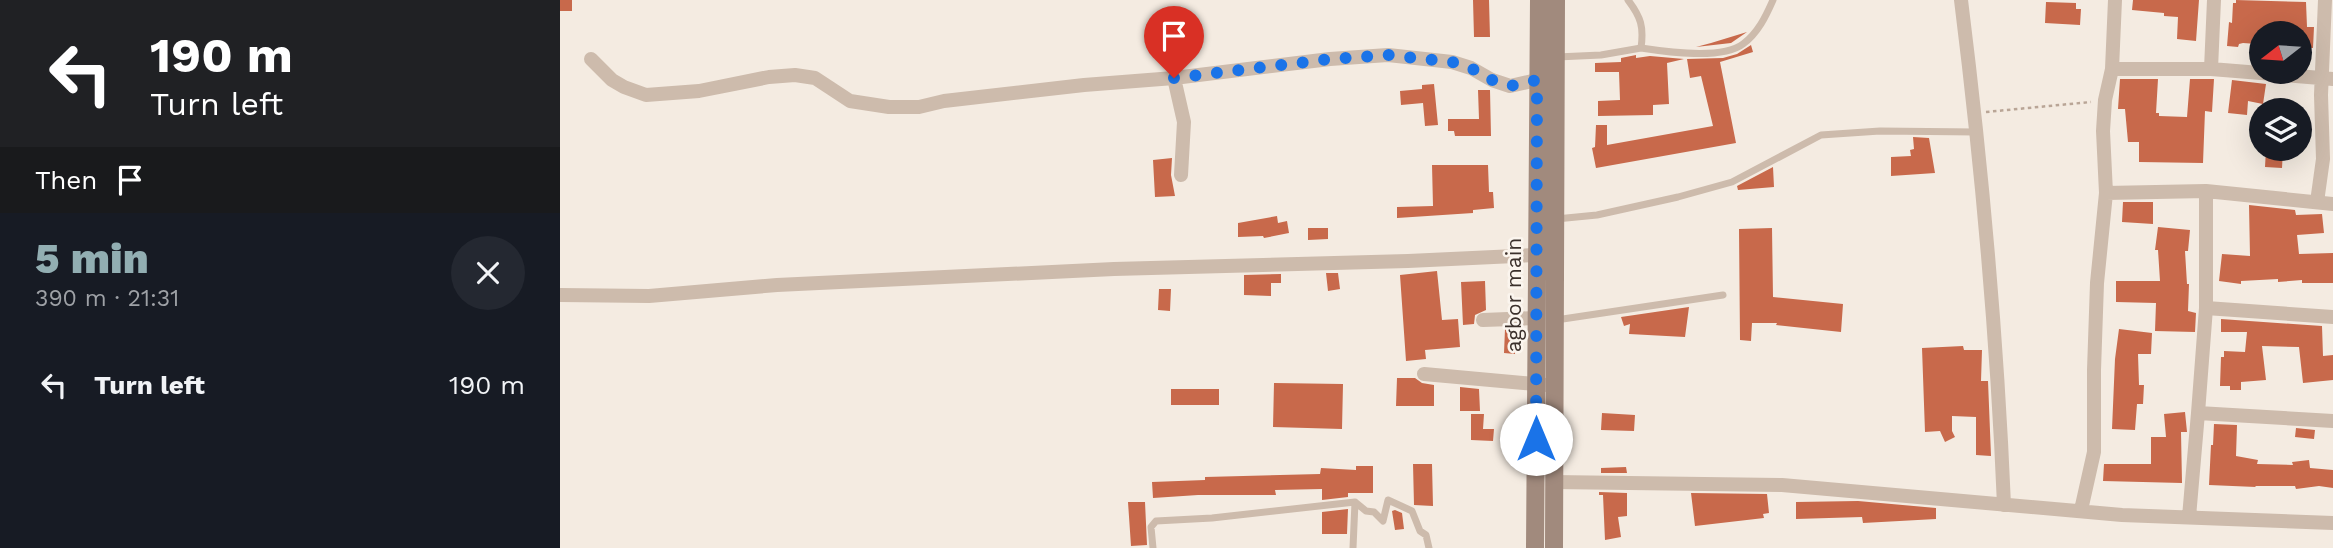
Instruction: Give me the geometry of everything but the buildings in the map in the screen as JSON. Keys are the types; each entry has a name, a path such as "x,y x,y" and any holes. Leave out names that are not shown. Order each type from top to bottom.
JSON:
{"main road":[{"name":"agbor main","path":"1535,548 1538,0"},
{"name":"agbor main","path":"1553,548 1556,386 1556,0"}],"street":[{"path":"1961,0 1978,132 1999,369 2004,505"},
{"path":"2081,510 2094,452 2097,283 2106,193 2103,131 2105,100 2112,69 2115,0"},
{"path":"2211,69 2214,0"},
{"path":"2317,202 2323,159 2321,95 2328,79 2325,0"},
{"path":"591,59 612,80 624,88 646,96 699,91 769,77 795,75 815,78 850,101 890,107 919,107 944,101 1084,85 1388,55 1452,62 1510,86 1537,80"},
{"path":"2112,69 2211,69 2328,79"},
{"path":"1174,78 1184,122 1181,175"},
{"path":"2106,193 2206,191 2333,204"},
{"path":"2189,517 2206,307 2206,191"},
{"path":"560,295 649,296 777,285 1114,269 1408,261 1535,254"},
{"path":"2206,307 2333,317"},
{"path":"1483,320 1536,318"},
{"path":"1424,374 1556,386"},
{"path":"2198,413 2333,421"},
{"path":"1553,482 1782,485 2122,515 2333,523"}],"lane":[{"path":"1628,0 1639,13 1644,28 1642,48"},
{"path":"1556,57 1601,55 1642,48 1698,54 1741,46 1756,32 1773,0"},
{"path":"1555,219 1597,215 1732,182 1821,135 1881,131 1978,132"},
{"path":"1555,320 1723,295"},
{"path":"1153,548 1151,527 1156,521 1212,518 1355,502 1366,511 1374,512 1383,521 1388,500 1412,511 1420,531 1426,535 1429,548"},
{"path":"1353,548 1355,502"}],"path":[{"path":"1975,114 2105,100"}],"route":[{"path":"1174,78 1331,59 1388,55 1452,62 1510,86 1537,80 1536,439"}]}
